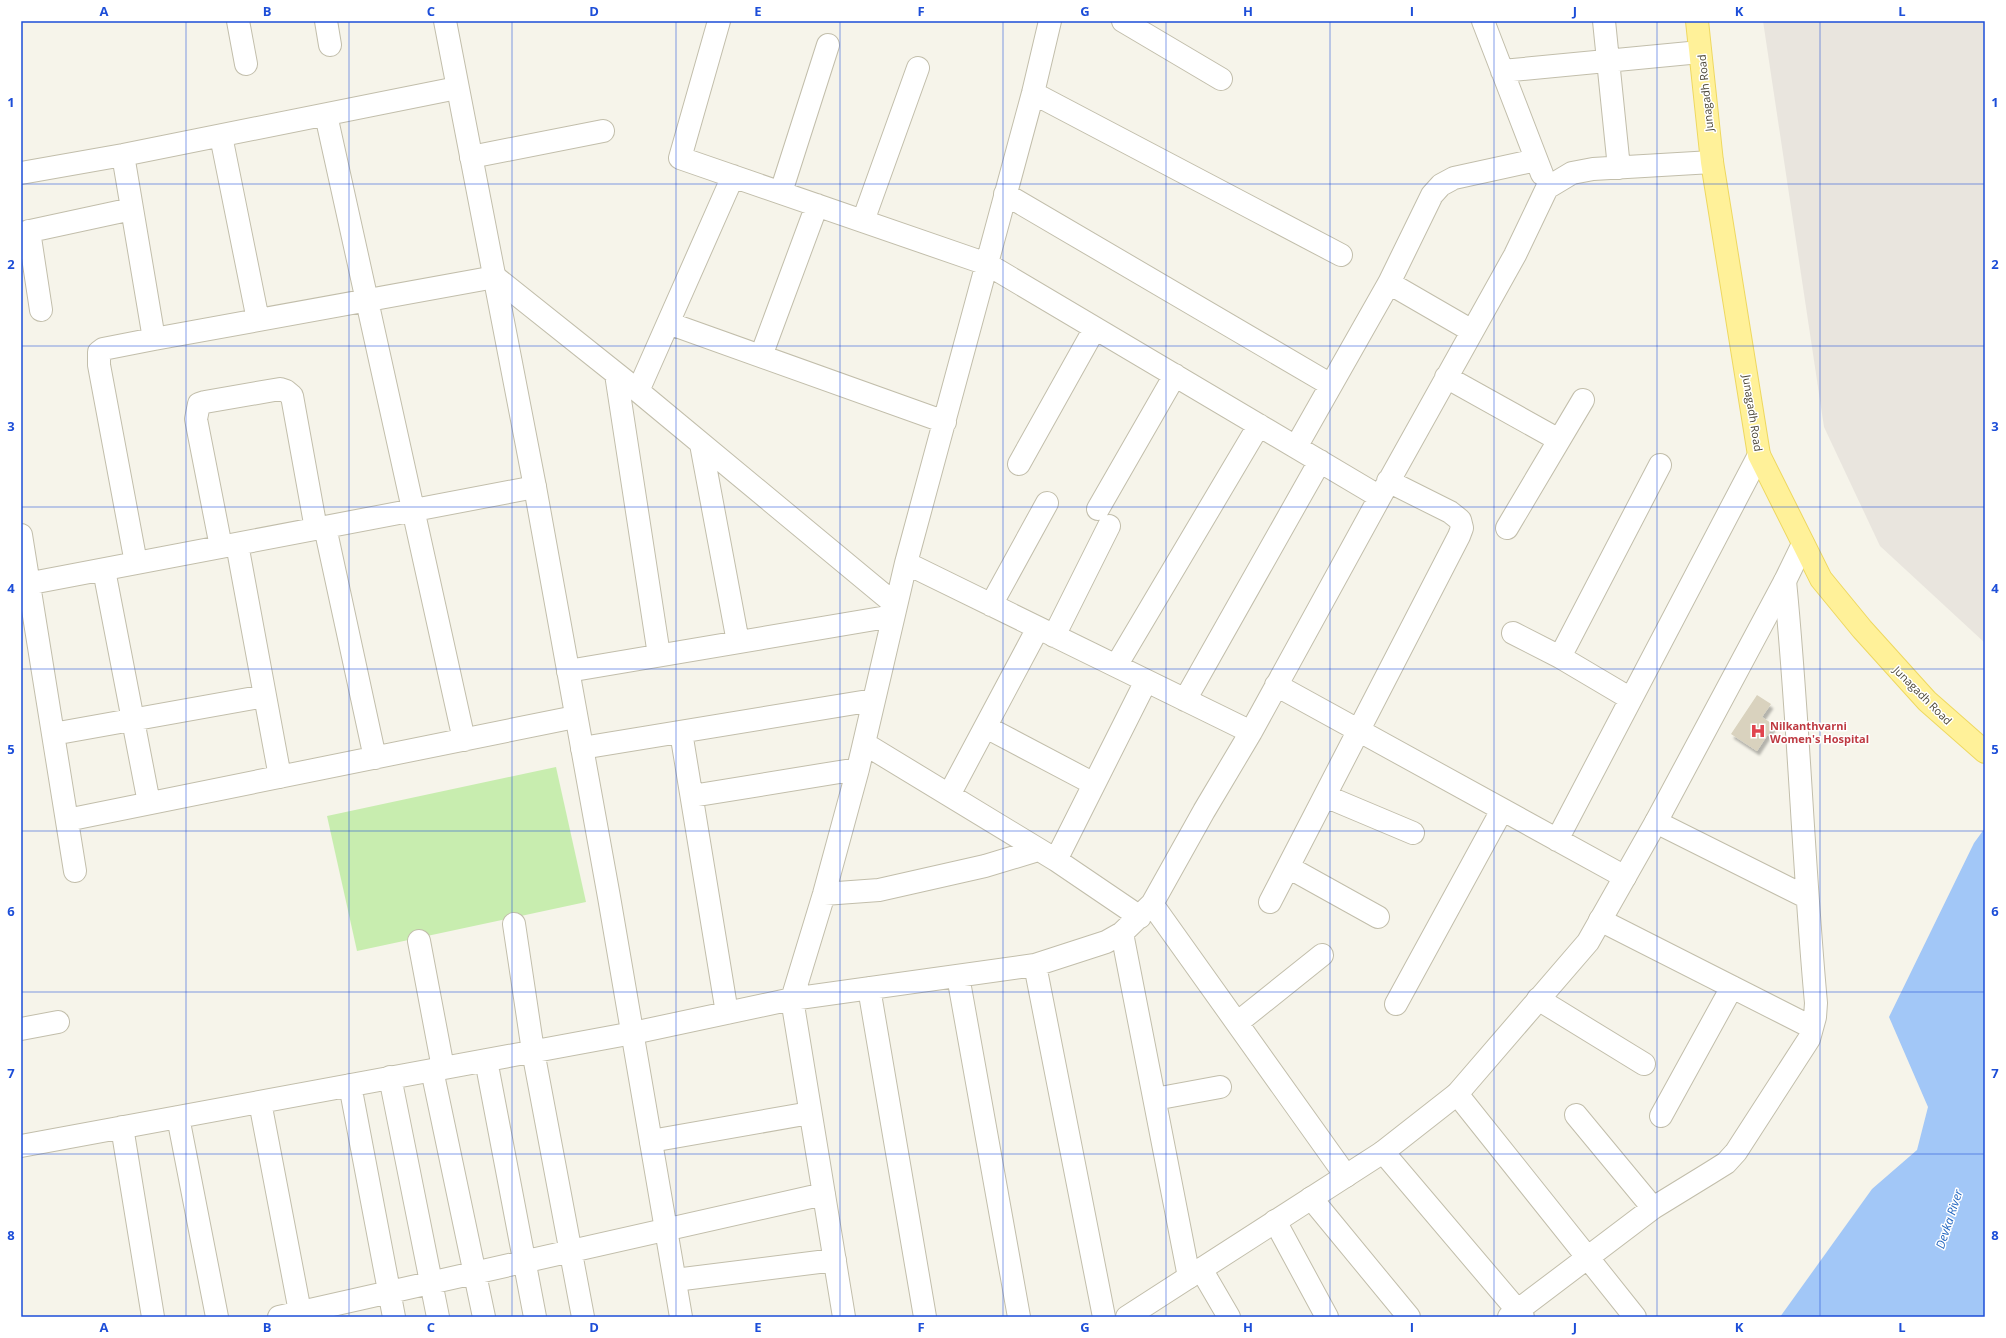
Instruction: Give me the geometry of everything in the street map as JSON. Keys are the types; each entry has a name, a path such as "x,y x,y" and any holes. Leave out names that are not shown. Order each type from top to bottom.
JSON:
{"main road":[{"name":"Junagadh Road","path":"1697,21 1712,162 1759,455 1821,579 1862,629 1926,701 1985,752"}],"street":[{"path":"238,21 246,64"},
{"path":"326,21 330,45"},
{"path":"445,21 535,487 681,1317"},
{"path":"719,21 680,158 987,264 1320,461 1384,489 1450,512 1460,520 1462,528 1270,902"},
{"path":"844,1317 792,998 824,894 865,744 906,563 1033,93 1050,21"},
{"path":"1123,21 1146,27 1221,79"},
{"path":"1483,21 1547,188"},
{"path":"1604,21 1619,168"},
{"path":"781,192 828,45"},
{"path":"1502,71 1700,52"},
{"path":"863,221 918,68"},
{"path":"21,173 221,136 457,88"},
{"path":"1033,93 1341,255"},
{"path":"326,115 464,740"},
{"path":"471,157 603,131"},
{"path":"221,136 258,320"},
{"path":"123,155 154,339"},
{"path":"1296,447 1389,283 1432,195 1441,184 1454,178 1536,160"},
{"path":"21,1146 632,1033 792,998 1034,965 1106,942 1122,933 1146,910 1251,732 1384,489 1515,255 1547,188 1572,172 1712,162"},
{"path":"638,391 733,176"},
{"path":"1005,194 1331,386"},
{"path":"761,356 817,205"},
{"path":"41,310 25,232 132,209"},
{"path":"136,563 98,358 99,352 103,349 154,339 495,277 638,391 895,611"},
{"path":"1389,283 1472,331"},
{"path":"668,323 945,422"},
{"path":"1019,464 1095,328"},
{"path":"616,374 659,656"},
{"path":"949,795 986,727 1046,632 1175,375"},
{"path":"1446,377 1559,440"},
{"path":"280,777 265,696 229,546 196,419 199,404 205,402 280,389 286,391 292,396 374,758"},
{"path":"1507,528 1583,400"},
{"path":"1116,666 1259,425"},
{"path":"701,444 738,642"},
{"path":"1557,840 1759,455"},
{"path":"1186,700 1320,461"},
{"path":"1560,657 1660,465"},
{"path":"25,584 535,487"},
{"path":"991,605 1047,503"},
{"path":"21,535 25,584 53,734 75,871"},
{"path":"1127,1317 1383,1152 1457,1094 1588,942 1656,822 1785,581 1803,544"},
{"path":"906,563 1251,732"},
{"path":"104,570 149,803"},
{"path":"1383,1152 1516,1315 1587,1257 1653,1208 1710,1173 1726,1162 1736,1152 1809,1039 1811,1027 1815,1017 1816,1004 1806,896 1795,678 1785,581"},
{"path":"568,671 738,642 895,611"},
{"path":"1513,633 1560,657 1631,699"},
{"path":"824,894 879,890 985,866 1047,855 1094,784 1146,681"},
{"path":"1276,685 1625,877"},
{"path":"53,734 265,696"},
{"path":"582,748 874,700"},
{"path":"67,820 575,717"},
{"path":"986,727 1094,784"},
{"path":"681,732 727,1013"},
{"path":"865,744 1047,855 1146,910 1237,1023 1346,1176"},
{"path":"692,796 858,769"},
{"path":"1325,796 1413,833"},
{"path":"1396,1004 1502,810"},
{"path":"1656,822 1806,896"},
{"path":"1288,867 1378,917"},
{"path":"1600,920 1811,1027"},
{"path":"514,924 533,1051 583,1317"},
{"path":"1122,933 1155,1099 1195,1273 1228,1317"},
{"path":"419,941 437,1069 474,1273 484,1317"},
{"path":"1237,1023 1322,955"},
{"path":"1034,965 1104,1317"},
{"path":"958,976 1018,1317"},
{"path":"1661,1116 1732,987"},
{"path":"869,988 925,1317"},
{"path":"1538,999 1644,1064"},
{"path":"21,1029 58,1022"},
{"path":"486,1060 534,1317"},
{"path":"390,1077 438,1317"},
{"path":"350,1085 394,1317"},
{"path":"1155,1099 1220,1086"},
{"path":"1457,1094 1635,1317"},
{"path":"260,1102 293,1315 432,1282 824,1194"},
{"path":"651,1141 810,1113"},
{"path":"1576,1115 1653,1208"},
{"path":"178,1117 217,1317"},
{"path":"122,1127 153,1317"},
{"path":"1311,1198 1409,1317"},
{"path":"1275,1221 1327,1317"},
{"path":"675,1280 835,1260"}],"shaded area":[{"path":"1763,21 1985,21 1985,643 1880,546 1824,427"}],"green space":[{"path":"556,767 586,902 357,951 327,816"}],"water":[{"name":"Devka River","path":"1985,828 1985,1317 1780,1317 1872,1189 1917,1150 1928,1107 1889,1017 1974,843"}],"building":[{"path":"1757,695 1771,704 1762,717 1774,725 1757,751 1731,734"}],"place":[{"name":"Nilkanthvarni Women's Hospital","path":"1758,731"}]}
